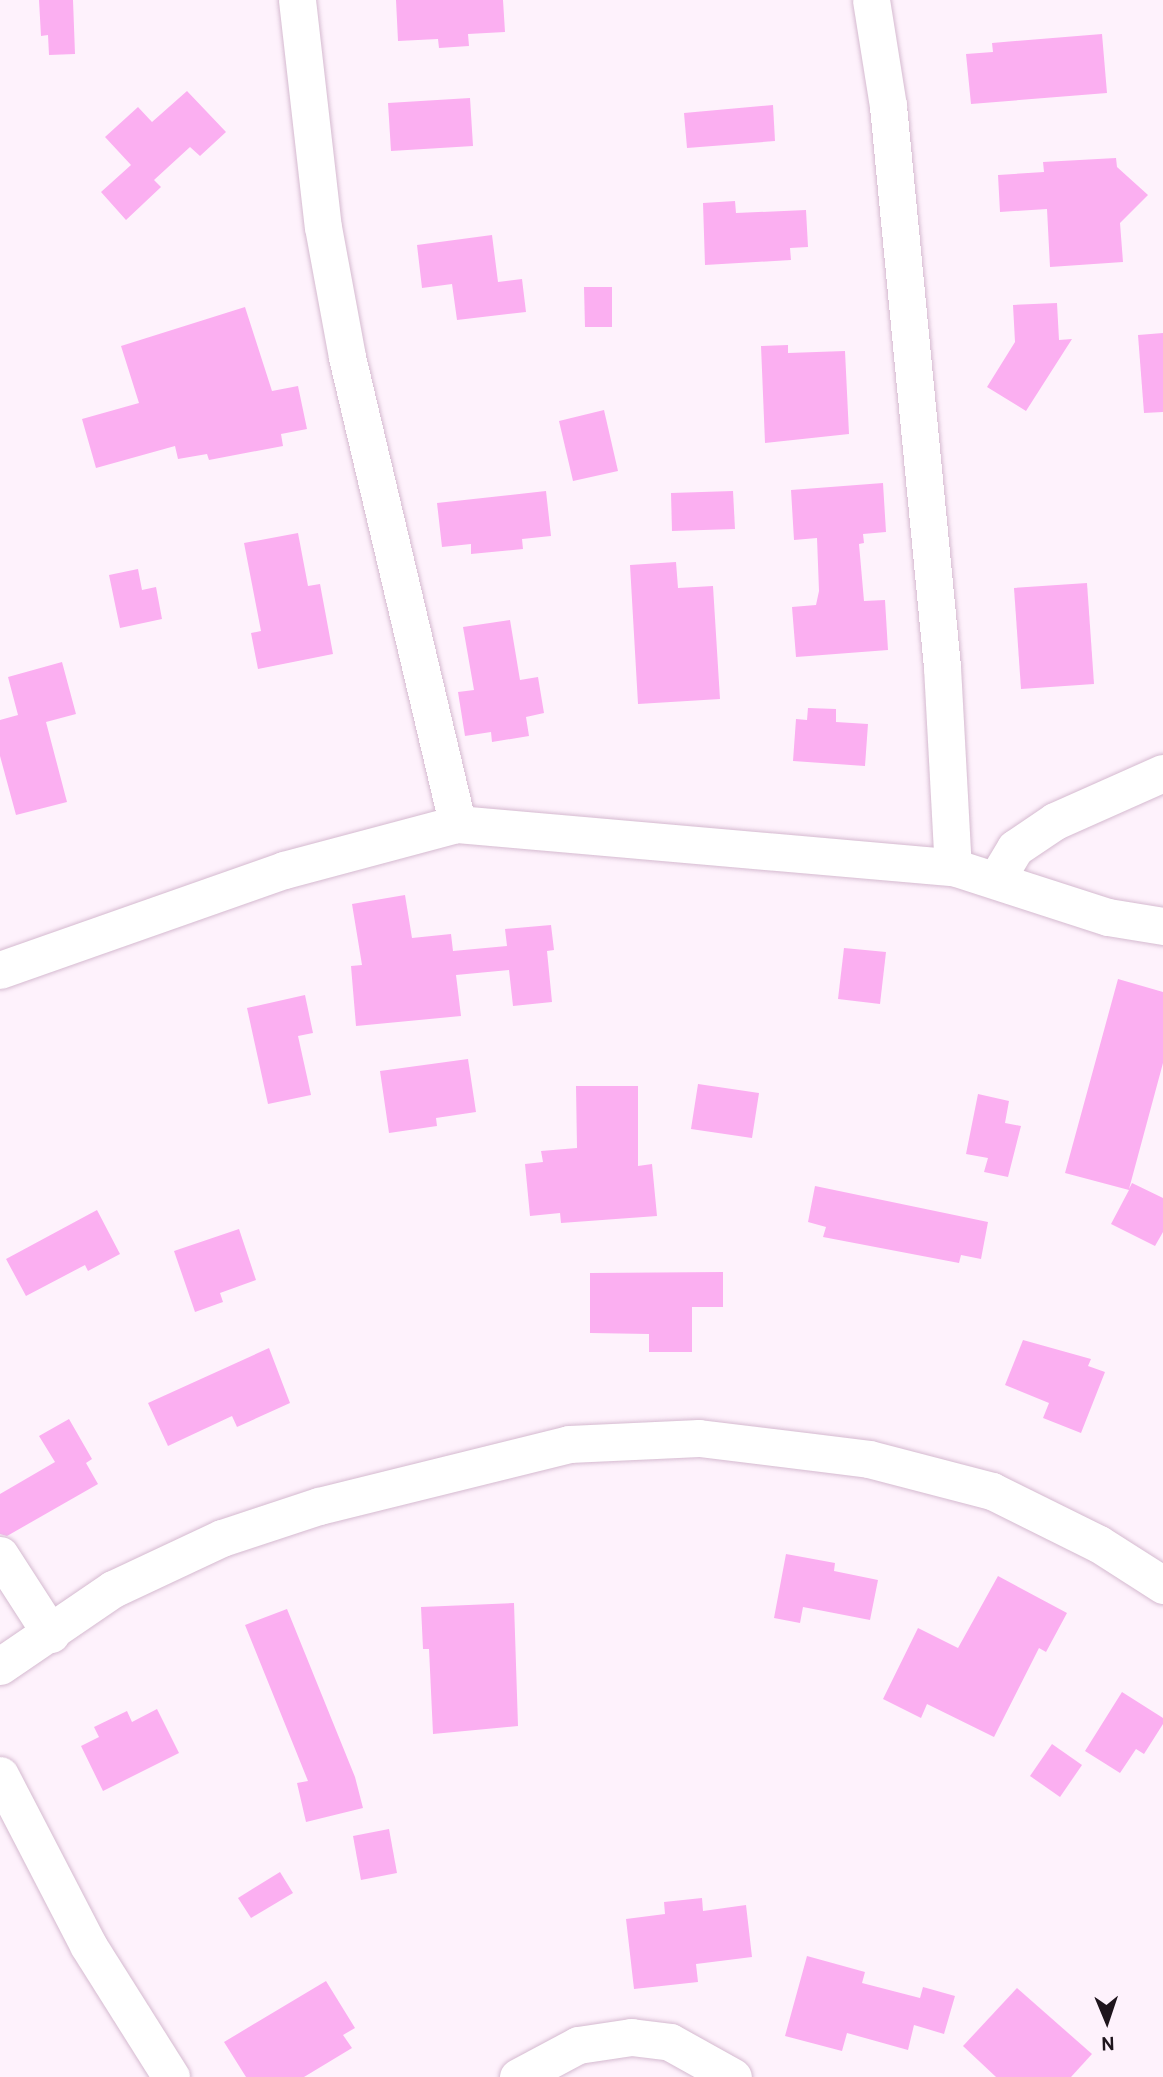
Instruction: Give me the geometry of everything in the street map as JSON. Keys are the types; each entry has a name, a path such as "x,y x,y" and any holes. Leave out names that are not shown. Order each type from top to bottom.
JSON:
{"street":[{"path":"297,0 323,227 347,357 457,824"},
{"path":"871,0 888,106 940,653 953,867"},
{"path":"997,878 1015,848 1055,821 1163,773"},
{"path":"0,970 284,870 457,824 953,867 997,878 1108,917 1163,926"},
{"path":"0,1667 113,1589 222,1538 319,1506 569,1444 686,1438 869,1459 992,1491 1099,1544 1163,1585"},
{"path":"0,1555 51,1634"},
{"path":"0,1775 88,1945 171,2077"},
{"path":"518,2077 578,2045 631,2037 670,2042 733,2077"}],"building":[{"path":"39,0 73,0 75,54 49,55 48,35 41,36"},
{"path":"396,0 503,0 505,32 468,34 469,46 439,48 438,39 398,41"},
{"path":"1102,34 1107,93 971,104 966,54 993,52 992,43"},
{"path":"187,91 226,132 200,156 190,147 154,180 161,187 126,220 101,192 131,165 105,137 138,107 152,122"},
{"path":"470,98 473,146 391,151 388,103"},
{"path":"773,105 775,141 687,148 684,113"},
{"path":"1116,158 1117,167 1148,195 1120,223 1123,262 1050,267 1047,209 1000,212 998,175 1044,172 1043,162"},
{"path":"735,201 736,213 806,210 808,247 790,248 791,260 705,265 703,203"},
{"path":"492,235 498,282 522,279 526,312 457,320 452,284 422,288 417,245"},
{"path":"584,287 612,287 612,327 585,327"},
{"path":"1057,303 1059,340 1072,339 1026,411 987,387 1015,342 1013,305"},
{"path":"245,307 272,391 298,386 307,429 281,434 283,446 209,460 207,454 178,459 175,446 96,468 82,419 139,403 121,346"},
{"path":"1163,333 1163,412 1144,413 1138,335"},
{"path":"788,345 788,353 845,351 849,434 765,443 761,346"},
{"path":"604,410 618,471 573,481 559,421"},
{"path":"883,483 886,532 863,534 864,543 859,544 864,601 885,600 888,650 796,657 792,607 816,605 819,591 817,538 794,540 791,490"},
{"path":"546,491 551,536 522,539 523,549 471,554 471,544 442,547 437,503"},
{"path":"733,491 735,529 672,531 671,493"},
{"path":"298,533 308,586 320,584 333,654 258,669 251,633 261,631 244,543"},
{"path":"676,562 678,588 713,586 720,699 638,704 630,565"},
{"path":"138,569 142,590 156,587 162,619 120,628 109,575"},
{"path":"1087,583 1094,684 1021,689 1014,588"},
{"path":"510,620 520,680 538,677 544,713 526,717 529,736 492,742 491,732 465,736 458,692 474,690 463,627"},
{"path":"62,662 76,714 46,722 67,802 16,815 0,756 0,720 18,715 8,677"},
{"path":"808,708 836,709 836,722 868,724 865,766 793,761 796,719 807,720"},
{"path":"405,895 412,938 451,934 453,951 507,946 505,929 551,925 554,950 547,951 552,1002 513,1006 509,970 456,975 461,1016 356,1026 351,966 362,965 352,904"},
{"path":"844,948 886,952 880,1004 838,999"},
{"path":"1118,979 1163,992 1163,1063 1129,1189 1132,1183 1163,1198 1163,1232 1155,1246 1111,1224 1129,1190 1065,1173"},
{"path":"305,995 313,1033 298,1036 311,1095 268,1104 247,1008"},
{"path":"468,1059 476,1112 436,1118 437,1126 389,1133 380,1071"},
{"path":"698,1084 759,1093 752,1138 691,1129"},
{"path":"576,1086 638,1086 638,1166 652,1164 657,1216 561,1223 560,1213 530,1216 525,1164 543,1162 541,1151 577,1148"},
{"path":"978,1094 1009,1101 1005,1123 1021,1126 1008,1177 984,1172 988,1158 966,1154"},
{"path":"815,1186 988,1222 981,1259 961,1255 959,1263 823,1237 826,1227 808,1222"},
{"path":"97,1210 120,1254 88,1271 85,1265 26,1296 6,1259"},
{"path":"239,1229 256,1280 220,1293 223,1302 195,1312 174,1251"},
{"path":"723,1272 723,1307 692,1307 692,1352 649,1352 649,1334 590,1333 590,1273"},
{"path":"1023,1340 1091,1359 1088,1366 1105,1372 1081,1433 1043,1418 1049,1403 1005,1385"},
{"path":"269,1348 290,1403 237,1427 232,1416 168,1446 148,1403"},
{"path":"69,1419 92,1459 86,1463 98,1484 7,1536 0,1534 0,1494 55,1462 39,1436"},
{"path":"786,1554 835,1563 834,1571 878,1580 870,1620 803,1607 800,1623 774,1618"},
{"path":"998,1576 1067,1613 1046,1652 1039,1648 994,1737 927,1704 921,1718 883,1699 918,1628 958,1648"},
{"path":"514,1603 518,1726 433,1734 429,1649 423,1649 421,1607"},
{"path":"287,1609 355,1777 363,1808 306,1822 297,1783 308,1781 245,1625"},
{"path":"1122,1692 1163,1718 1163,1724 1144,1754 1136,1749 1120,1773 1085,1751"},
{"path":"157,1709 179,1753 103,1791 81,1746 99,1737 94,1727 127,1711 132,1722"},
{"path":"1052,1744 1082,1765 1060,1797 1030,1776"},
{"path":"389,1829 397,1873 361,1880 353,1836"},
{"path":"280,1872 293,1893 251,1918 238,1898"},
{"path":"702,1898 703,1911 746,1905 752,1957 696,1964 698,1982 634,1989 626,1919 665,1914 664,1902"},
{"path":"807,1956 865,1972 862,1983 920,1998 923,1987 955,1996 944,2034 914,2025 908,2050 847,2033 842,2051 785,2036"},
{"path":"326,1981 355,2028 343,2035 352,2048 304,2077 246,2077 224,2042"},
{"path":"1017,1988 1092,2054 1071,2077 996,2077 963,2046"}]}
